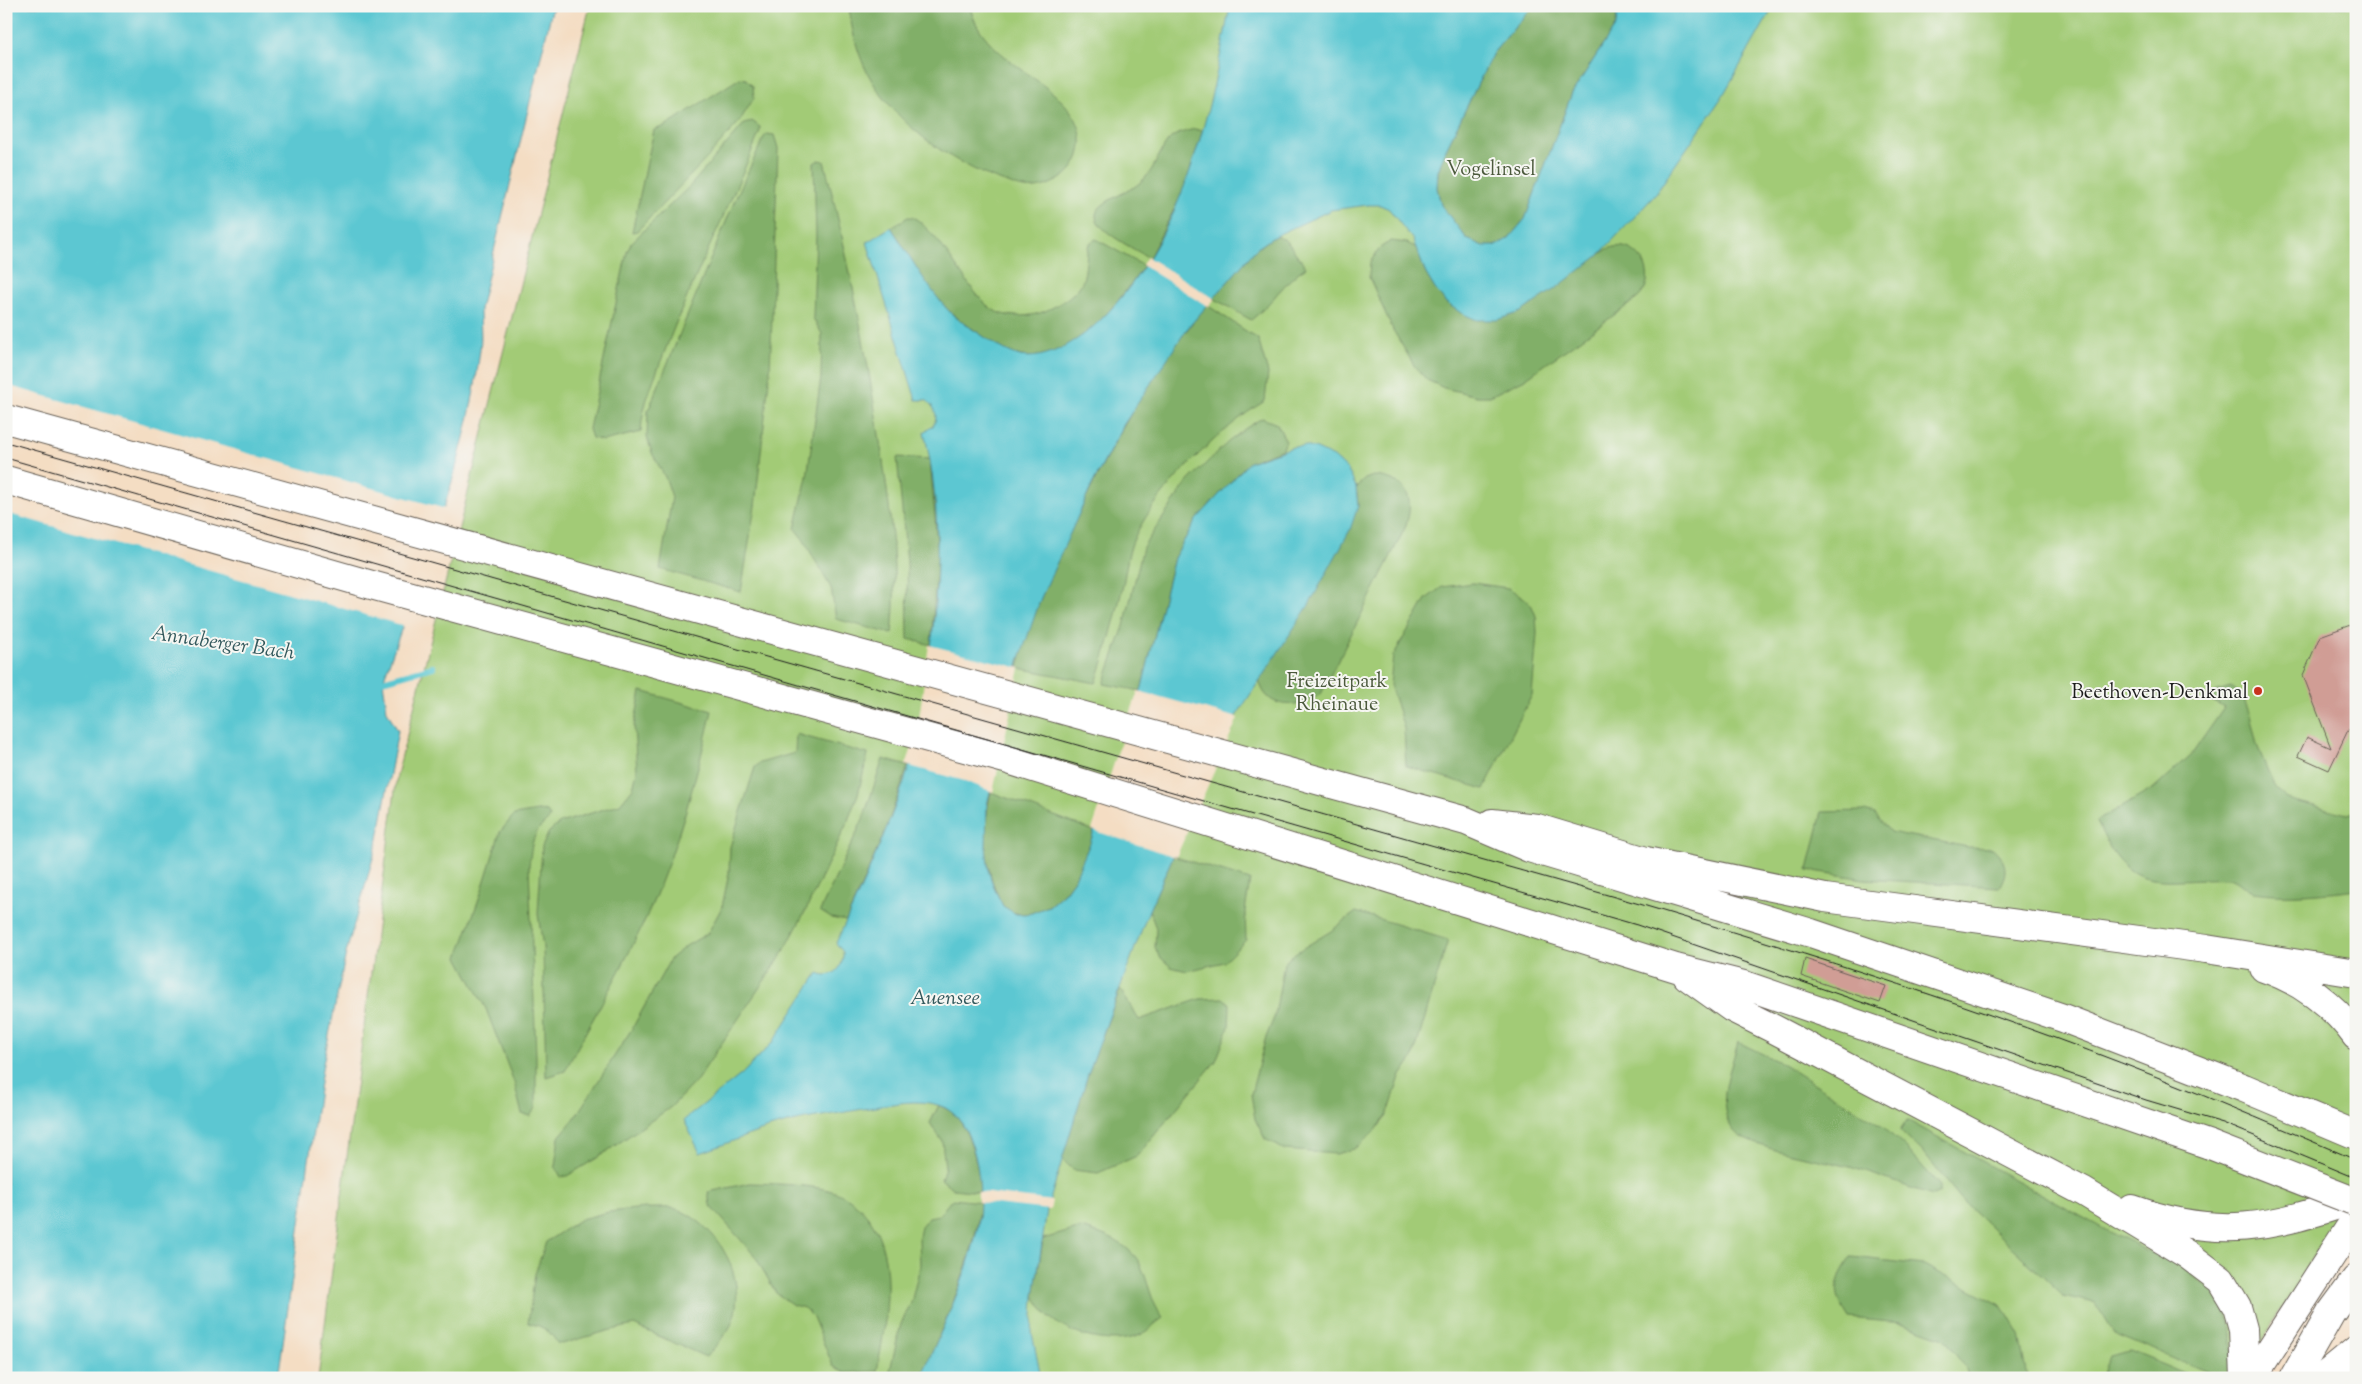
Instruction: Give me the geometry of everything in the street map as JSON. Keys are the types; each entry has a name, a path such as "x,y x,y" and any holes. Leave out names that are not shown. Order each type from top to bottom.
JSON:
{"main road":[{"path":"6,419 357,519 1466,821 1529,848 1812,933 2063,1018 2244,1088 2356,1135"},
{"path":"6,480 375,586 1005,759 1676,968 1744,984 2210,1145 2356,1201"},
{"path":"1466,821 1537,828 1646,861 1825,898 2206,949 2356,973"},
{"path":"2206,949 2285,975 2325,1002 2346,1022 2356,1036"},
{"path":"1676,968 1732,1008 1774,1028 2084,1192 2188,1255 2221,1280 2237,1307 2243,1329 2246,1378"},
{"path":"2084,1192 2183,1225 2230,1229 2267,1225 2303,1218 2356,1201"},
{"path":"2252,1378 2356,1218"},
{"path":"2294,1378 2331,1313 2356,1279"},
{"path":"2322,1378 2356,1350"}],"green space":[{"name":"Freizeitpark Rheinaue","path":"590,6 2356,6 2356,1185 2265,1337 2234,1378 318,1378 397,775"},
{"path":"849,6 970,6 978,27 992,44 1064,103 1076,120 1081,144 1079,156 1074,167 1052,183 1038,188 1024,188 982,173 943,152 907,124 878,90 867,72 857,48"},
{"name":"Vogelinsel","path":"1533,6 1618,6 1616,25 1572,93 1525,219 1508,239 1495,246 1483,246 1467,239 1441,205 1437,188 1438,171 1446,149 1493,53"},
{"path":"740,78 746,79 753,86 754,98 739,122 637,231 632,232 654,130 665,126"},
{"path":"752,121 760,127 760,131 666,348 644,410 641,432 603,441 592,438 589,429 627,252 631,243 691,185 743,125"},
{"path":"1195,129 1203,131 1183,192 1149,258 1118,240 1103,228 1098,222 1097,211 1106,203 1143,180 1152,170 1164,147 1173,136"},
{"path":"767,134 774,135 778,148 770,371 755,506 741,592 660,569 672,497 666,479 652,453 647,437 648,411 735,200"},
{"path":"819,160 824,161 848,263 862,332 879,435 894,560 892,634 836,619 831,588 803,539 795,529 807,477 821,377 822,334 813,318 816,235 814,163"},
{"path":"908,217 919,221 944,248 969,285 986,305 1004,314 1026,316 1036,314 1055,306 1069,297 1082,282 1089,244 1096,239 1144,266 1109,311 1080,338 1051,353 1031,357 1021,356 1003,349 987,339 954,315 939,300 924,280 891,227"},
{"path":"1275,236 1286,240 1306,267 1291,279 1251,320 1213,298 1256,249"},
{"path":"1391,241 1407,243 1417,248 1426,274 1435,289 1597,257 1608,249 1620,247 1630,249 1639,256 1645,265 1647,276 1645,287 1638,298 1525,379 1490,396 1477,396 1444,388 1427,380 1415,367 1393,330 1369,277 1370,262 1381,247"},
{"path":"1207,305 1258,339 1268,373 1265,401 1228,427 1188,465 1153,507 1140,527 1129,552 1116,616 1096,683 1018,668 1021,653 1042,596 1075,521 1107,456 1143,393 1184,333"},
{"path":"1262,418 1277,424 1286,441 1283,449 1249,462 1196,520 1174,558 1141,691 1104,684 1124,626 1143,547 1188,481 1227,443"},
{"path":"897,457 930,459 938,553 931,645 908,639 907,563"},
{"path":"1373,476 1394,481 1401,485 1406,492 1409,499 1409,508 1405,528 1321,694 1312,699 1293,704 1275,702 1262,689 1259,679 1358,506 1356,487 1365,479"},
{"path":"1473,583 1508,588 1523,597 1531,604 1536,616 1537,633 1532,695 1484,789 1406,766 1404,728 1390,685 1393,656 1426,599 1442,587"},
{"path":"2231,687 2244,699 2257,745 2274,786 2286,799 2348,814 2356,811 2356,889 2318,893 2279,894 2253,892 2231,879 2167,880 2150,878 2135,873 2122,863 2109,846 2097,821 2156,787 2192,754 2224,708 2211,700 2217,691"},
{"path":"641,691 712,711 706,736 678,837 650,909 620,971 565,1071 546,1077 543,947 538,914 542,846 549,832 560,823 620,804 633,788 637,771 634,726"},
{"path":"796,734 868,754 858,794 847,823 806,910 783,953 697,1080 671,1107 597,1158 567,1176 561,1177 555,1166 559,1137 574,1119 633,1027 671,958 686,946 708,933 722,907 729,873 730,847 755,767 760,763 795,753"},
{"path":"883,759 908,766 887,827 846,921 831,918 820,911 863,819"},
{"path":"991,792 1094,831 1086,856 1073,881 1056,901 1045,908 1032,913 1017,913 1007,909 1001,902 992,881 987,856 986,830"},
{"path":"538,811 547,812 550,816 538,830 532,843 529,865 536,1057 536,1108 530,1116 522,1114 514,1082 486,1009 458,957 500,832 514,815"},
{"path":"1864,811 1875,814 1890,832 1968,847 1993,848 2001,857 2005,866 2004,876 1999,887 1864,879 1808,870 1822,812"},
{"path":"1173,856 1250,880 1245,911 1246,940 1224,962 1187,971 1171,967 1159,956 1155,947 1156,928 1149,910"},
{"path":"1356,912 1448,940 1413,1058 1400,1077 1387,1116 1373,1133 1354,1149 1336,1154 1285,1150 1265,1139 1255,1119 1251,1094 1265,1040 1275,1015 1284,963 1295,953 1331,931"},
{"path":"1120,989 1139,1020 1200,999 1223,998 1230,1004 1229,1027 1216,1061 1137,1156 1098,1173 1073,1170 1062,1159 1088,1074"},
{"path":"1738,1042 1785,1065 1882,1126 1906,1148 1940,1186 1940,1192 1933,1195 1850,1167 1769,1148 1738,1135 1728,1121 1724,1102 1727,1082"},
{"path":"939,1105 953,1113 965,1129 973,1150 981,1192 953,1189 941,1179 945,1167 942,1141 930,1123"},
{"path":"1907,1120 2111,1233 2184,1268 2199,1279 2214,1292 2224,1308 2231,1329 2231,1378 2222,1378 2114,1333 2095,1303 2063,1296 1961,1199 1925,1155 1900,1131"},
{"path":"750,1183 798,1185 835,1192 844,1196 863,1211 876,1230 883,1251 887,1275 887,1300 877,1371 845,1373 833,1366 813,1317 804,1308 793,1305 776,1293 755,1256 710,1205 708,1192"},
{"path":"952,1199 981,1202 972,1248 965,1270 921,1378 890,1378 890,1370 901,1324 911,1303 920,1266 919,1237 921,1226 929,1217 939,1215"},
{"path":"645,1208 675,1209 693,1218 706,1228 717,1241 733,1271 736,1287 736,1304 733,1320 725,1335 706,1357 634,1325 562,1344 557,1343 545,1329 528,1323 535,1274 546,1242 581,1219 609,1212"},
{"path":"1081,1228 1115,1240 1129,1250 1140,1264 1152,1298 1163,1318 1141,1335 1115,1340 1078,1334 1066,1329 1047,1315 1034,1296 1043,1239"},
{"path":"1851,1257 1924,1265 2003,1306 2020,1335 2028,1378 1968,1378 1965,1366 1944,1338 1901,1323 1849,1318 1840,1301 1837,1287 1841,1274"},
{"path":"2130,1351 2196,1378 2101,1378 2109,1356"}],"water":[{"path":"6,6 553,6 480,309 480,350 474,393 465,435 427,560 383,681 387,711 398,731 377,844 346,953 322,1069 278,1378 6,1378"},
{"name":"Auensee","path":"1230,6 1533,6 1493,53 1446,149 1438,171 1437,188 1441,205 1467,239 1483,246 1495,246 1508,239 1525,219 1572,93 1616,25 1618,6 1774,6 1722,97 1654,196 1597,257 1521,312 1497,320 1477,320 1461,313 1445,302 1435,289 1426,274 1413,240 1389,209 1380,205 1368,205 1331,210 1275,236 1256,249 1187,329 1124,424 1093,483 1041,598 1019,661 987,805 986,847 989,873 1003,906 1016,914 1029,914 1049,906 1065,892 1075,878 1090,843 1142,687 1174,558 1196,520 1249,462 1293,447 1305,446 1334,457 1348,470 1356,487 1358,506 1350,530 1309,605 1235,718 1149,910 1088,1074 1047,1210 1034,1296 1032,1333 1041,1378 921,1378 961,1284 974,1245 980,1211 979,1175 970,1139 962,1124 951,1112 938,1105 929,1103 910,1102 892,1104 788,1123 700,1153 684,1120 742,1074 773,1042 818,973 829,975 840,967 843,952 836,943 892,815 921,729 934,618 937,556 937,524 934,493 924,432 933,426 936,415 932,406 926,400 916,400 867,242 891,227 924,279 947,309 964,324 1010,352 1027,357 1042,355 1057,350 1085,334 1112,308 1130,286 1151,254 1169,221 1184,187 1196,152 1215,80"}],"pier":[{"path":"1147,257 1215,299 1209,307 1142,265"},
{"path":"6,385 446,509 405,626 6,513"},
{"path":"929,645 1020,668 993,792 965,781 906,765 917,734"},
{"path":"1138,691 1238,718 1176,857 1092,830"},
{"path":"978,1192 1052,1201 1050,1210 978,1202"}],"building":[{"path":"2356,623 2356,732 2349,728 2329,770 2298,756 2307,737 2331,748 2303,675 2320,636"},
{"path":"1805,959 1886,986 1880,1003 1801,976"}],"waterway":[{"name":"Annaberger Bach","path":"376,681 433,667"}],"tram line":[{"path":"6,442 1643,905 1771,944 1899,984 2089,1051 2356,1160"},
{"path":"6,458 1637,925 2146,1100 2223,1123 2356,1178"}],"place":[{"name":"Beethoven-Denkmal","path":"2258,691"}]}
